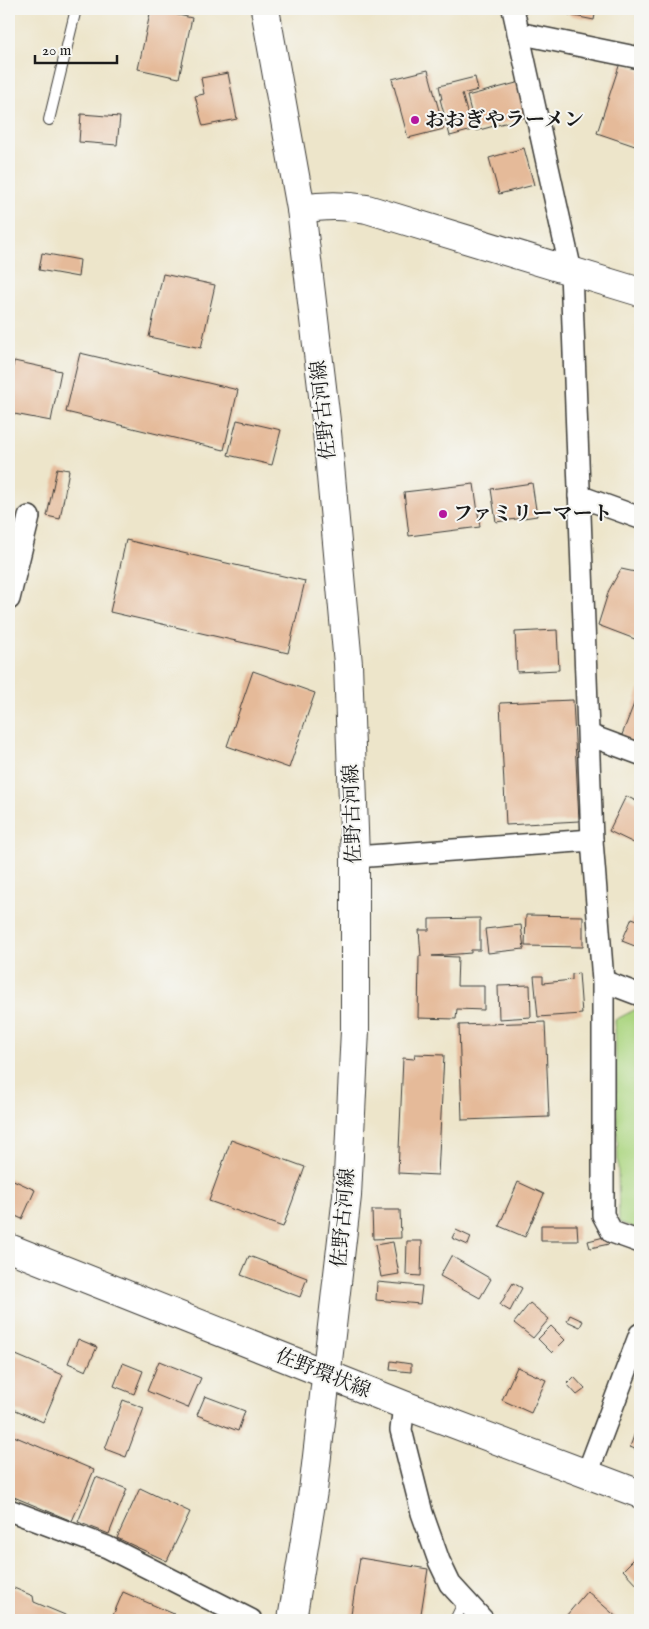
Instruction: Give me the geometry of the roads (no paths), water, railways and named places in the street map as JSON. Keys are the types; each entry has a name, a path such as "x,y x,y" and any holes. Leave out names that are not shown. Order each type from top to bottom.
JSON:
{"main road":[{"name":"佐野古河線","path":"264,9 301,209 326,421 348,664 355,857 355,1030 347,1196 328,1376 313,1491 292,1620"},
{"path":"301,209 343,205 366,209 640,292"},
{"name":"佐野環状線","path":"9,1248 404,1406 640,1494"}],"street":[{"path":"514,9 571,271 592,840 603,981 603,1215 612,1232 640,1242"},
{"path":"518,33 640,58"},
{"path":"579,496 640,518"},
{"path":"9,599 29,517"},
{"path":"589,735 640,754"},
{"path":"355,857 592,840"},
{"path":"603,981 640,995"},
{"path":"587,1474 640,1334"},
{"path":"404,1406 401,1430 422,1513 439,1561 450,1584 483,1620"},
{"path":"9,1510 107,1547 251,1620"}],"lane":[{"path":"49,120 76,9"},
{"path":"455,1620 465,1599"}],"place":[{"name":"おおぎやラーメン","path":"415,120"},
{"name":"ファミリーマート","path":"443,514"}]}
